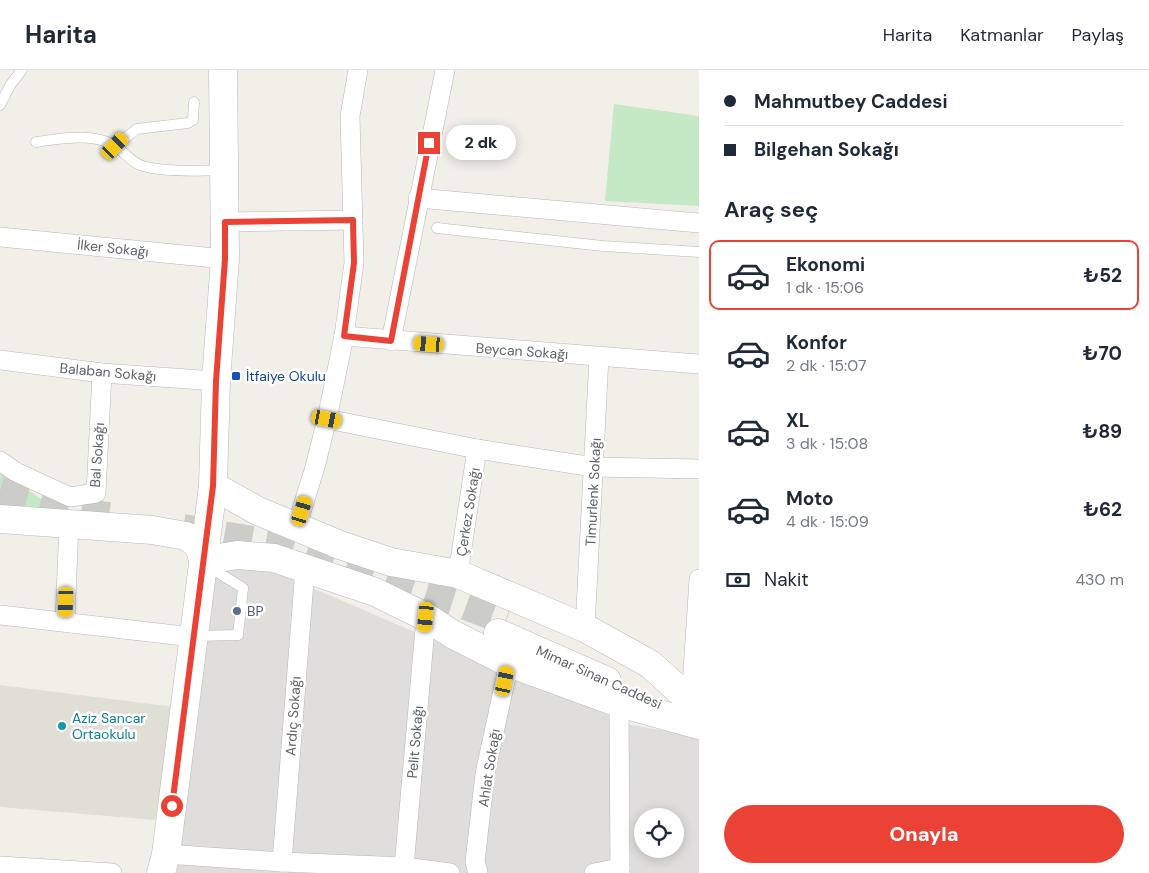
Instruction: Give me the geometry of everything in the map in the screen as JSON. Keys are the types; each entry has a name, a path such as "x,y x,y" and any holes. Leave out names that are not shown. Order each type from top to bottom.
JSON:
{"main road":[{"path":"164,864 213,486 216,381 225,259 223,70"},
{"path":"213,486 258,511 340,545 391,562 458,574 585,628 650,664 697,713"},
{"path":"0,520 69,523 152,530 186,536 195,542 200,550 204,564"},
{"path":"297,526 280,524 270,526 260,534 259,545 261,551 304,569 374,592 426,617 452,634 508,663 619,703 697,713"},
{"path":"204,564 214,559 237,555 274,558"},
{"name":"Mimar Sinan Caddesi","path":"502,627 697,713"}],"street":[{"path":"297,526 327,419 344,336 354,263 350,116 358,70"},
{"path":"391,341 444,70"},
{"path":"418,198 699,223"},
{"path":"225,222 353,220"},
{"name":"İlker Sokağı","path":"0,237 225,259"},
{"name":"Beycan Sokağı","path":"344,336 699,364"},
{"name":"Timurlenk Sokağı","path":"585,628 599,357"},
{"name":"Balaban Sokağı","path":"0,360 102,373 216,381"},
{"name":"Bal Sokağı","path":"0,461 16,472 70,497 96,493 102,373"},
{"path":"327,419 477,449 594,467 699,469"},
{"name":"Çerkez Sokağı","path":"458,574 477,449"},
{"path":"65,622 69,523"},
{"name":"Ardıç Sokağı","path":"281,868 304,569"},
{"path":"697,713 699,579"},
{"path":"0,615 193,636"},
{"name":"Pelit Sokağı","path":"393,869 426,617"},
{"name":"Ahlat Sokağı","path":"478,873 475,862 486,774 508,663"},
{"path":"594,873 620,871 619,703"},
{"path":"164,864 393,869 450,873"},
{"path":"0,866 112,873"}],"lane":[{"path":"0,105 22,70"},
{"path":"115,146 136,129 188,123 193,120 194,102"},
{"path":"36,142 96,138 115,146 126,157 142,166 198,171 224,170"},
{"path":"437,228 603,246 699,252"},
{"path":"193,636 238,635 244,588 204,564"}],"shaded area":[{"path":"259,565 631,725 699,737 699,873 171,873 213,572"},
{"path":"0,685 175,707 155,820 0,807"}],"green space":[{"path":"614,104 699,116 699,206 605,201"},
{"path":"0,471 62,513 0,509"}],"tunnel":[{"path":"0,491 74,511 109,516"},
{"path":"183,528 269,543 463,605 506,621"}],"place":[{"name":"İtfaiye Okulu","path":"236,376"},
{"name":"BP","path":"237,611"},
{"name":"Aziz Sancar Ortaokulu","path":"62,726"}],"route":[{"path":"172,806 213,486 216,381 225,259 225,222 353,220 354,263 344,336 391,341 429,143"}]}
